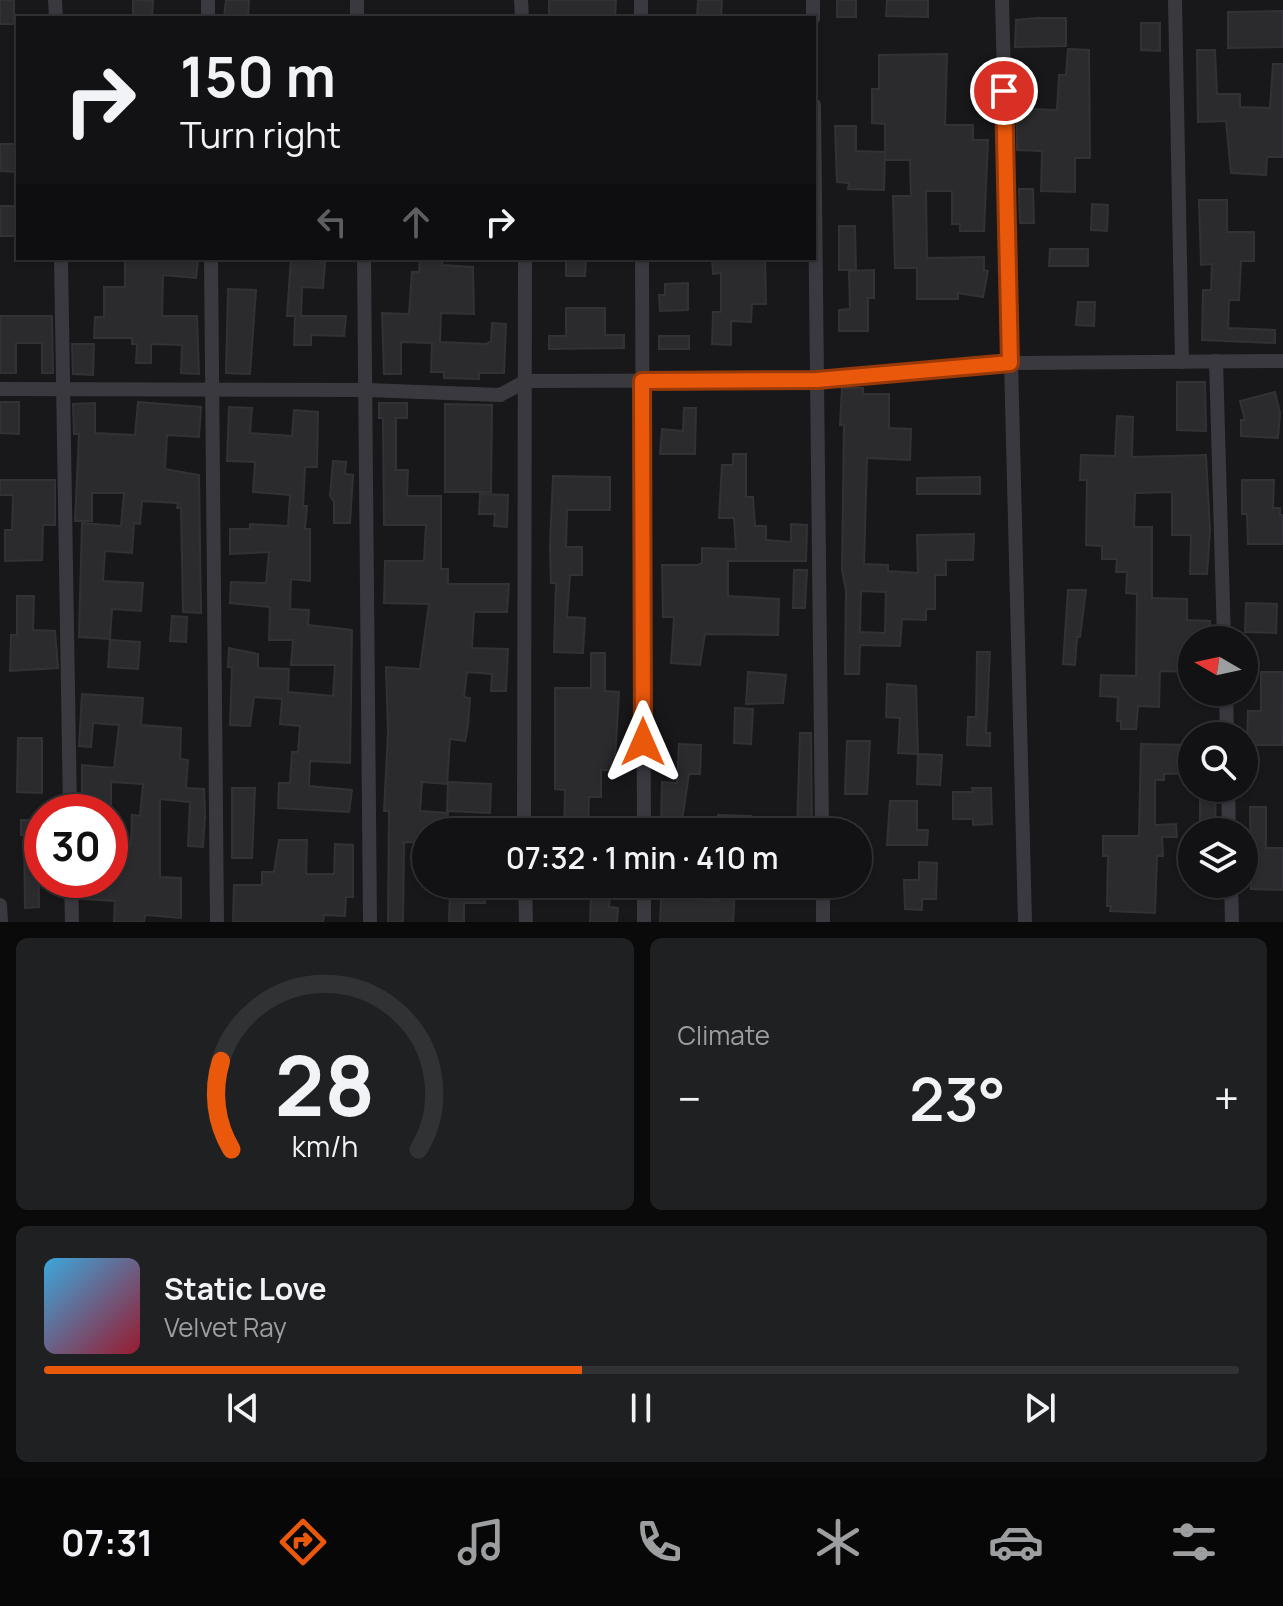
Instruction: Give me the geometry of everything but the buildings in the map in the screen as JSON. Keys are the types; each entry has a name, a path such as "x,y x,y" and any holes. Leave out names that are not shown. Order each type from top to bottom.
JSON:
{"street":[{"path":"1002,0 1025,922"},
{"path":"1175,0 1182,362"},
{"path":"61,260 70,794"},
{"path":"211,260 217,922"},
{"path":"364,260 370,922"},
{"path":"524,818 525,260"},
{"path":"642,260 644,818"},
{"path":"816,260 822,818"},
{"path":"1216,361 1224,626"},
{"path":"0,389 367,390 500,395 526,381 817,380 1010,363 1283,361"},
{"path":"71,898 72,922"},
{"path":"525,898 526,922"},
{"path":"644,898 644,922"},
{"path":"823,898 823,922"},
{"path":"1231,898 1232,922"},
{"path":"0,905 1,922"}],"route":[{"path":"643,742 642,381 817,380 1010,363 1004,91"}]}
